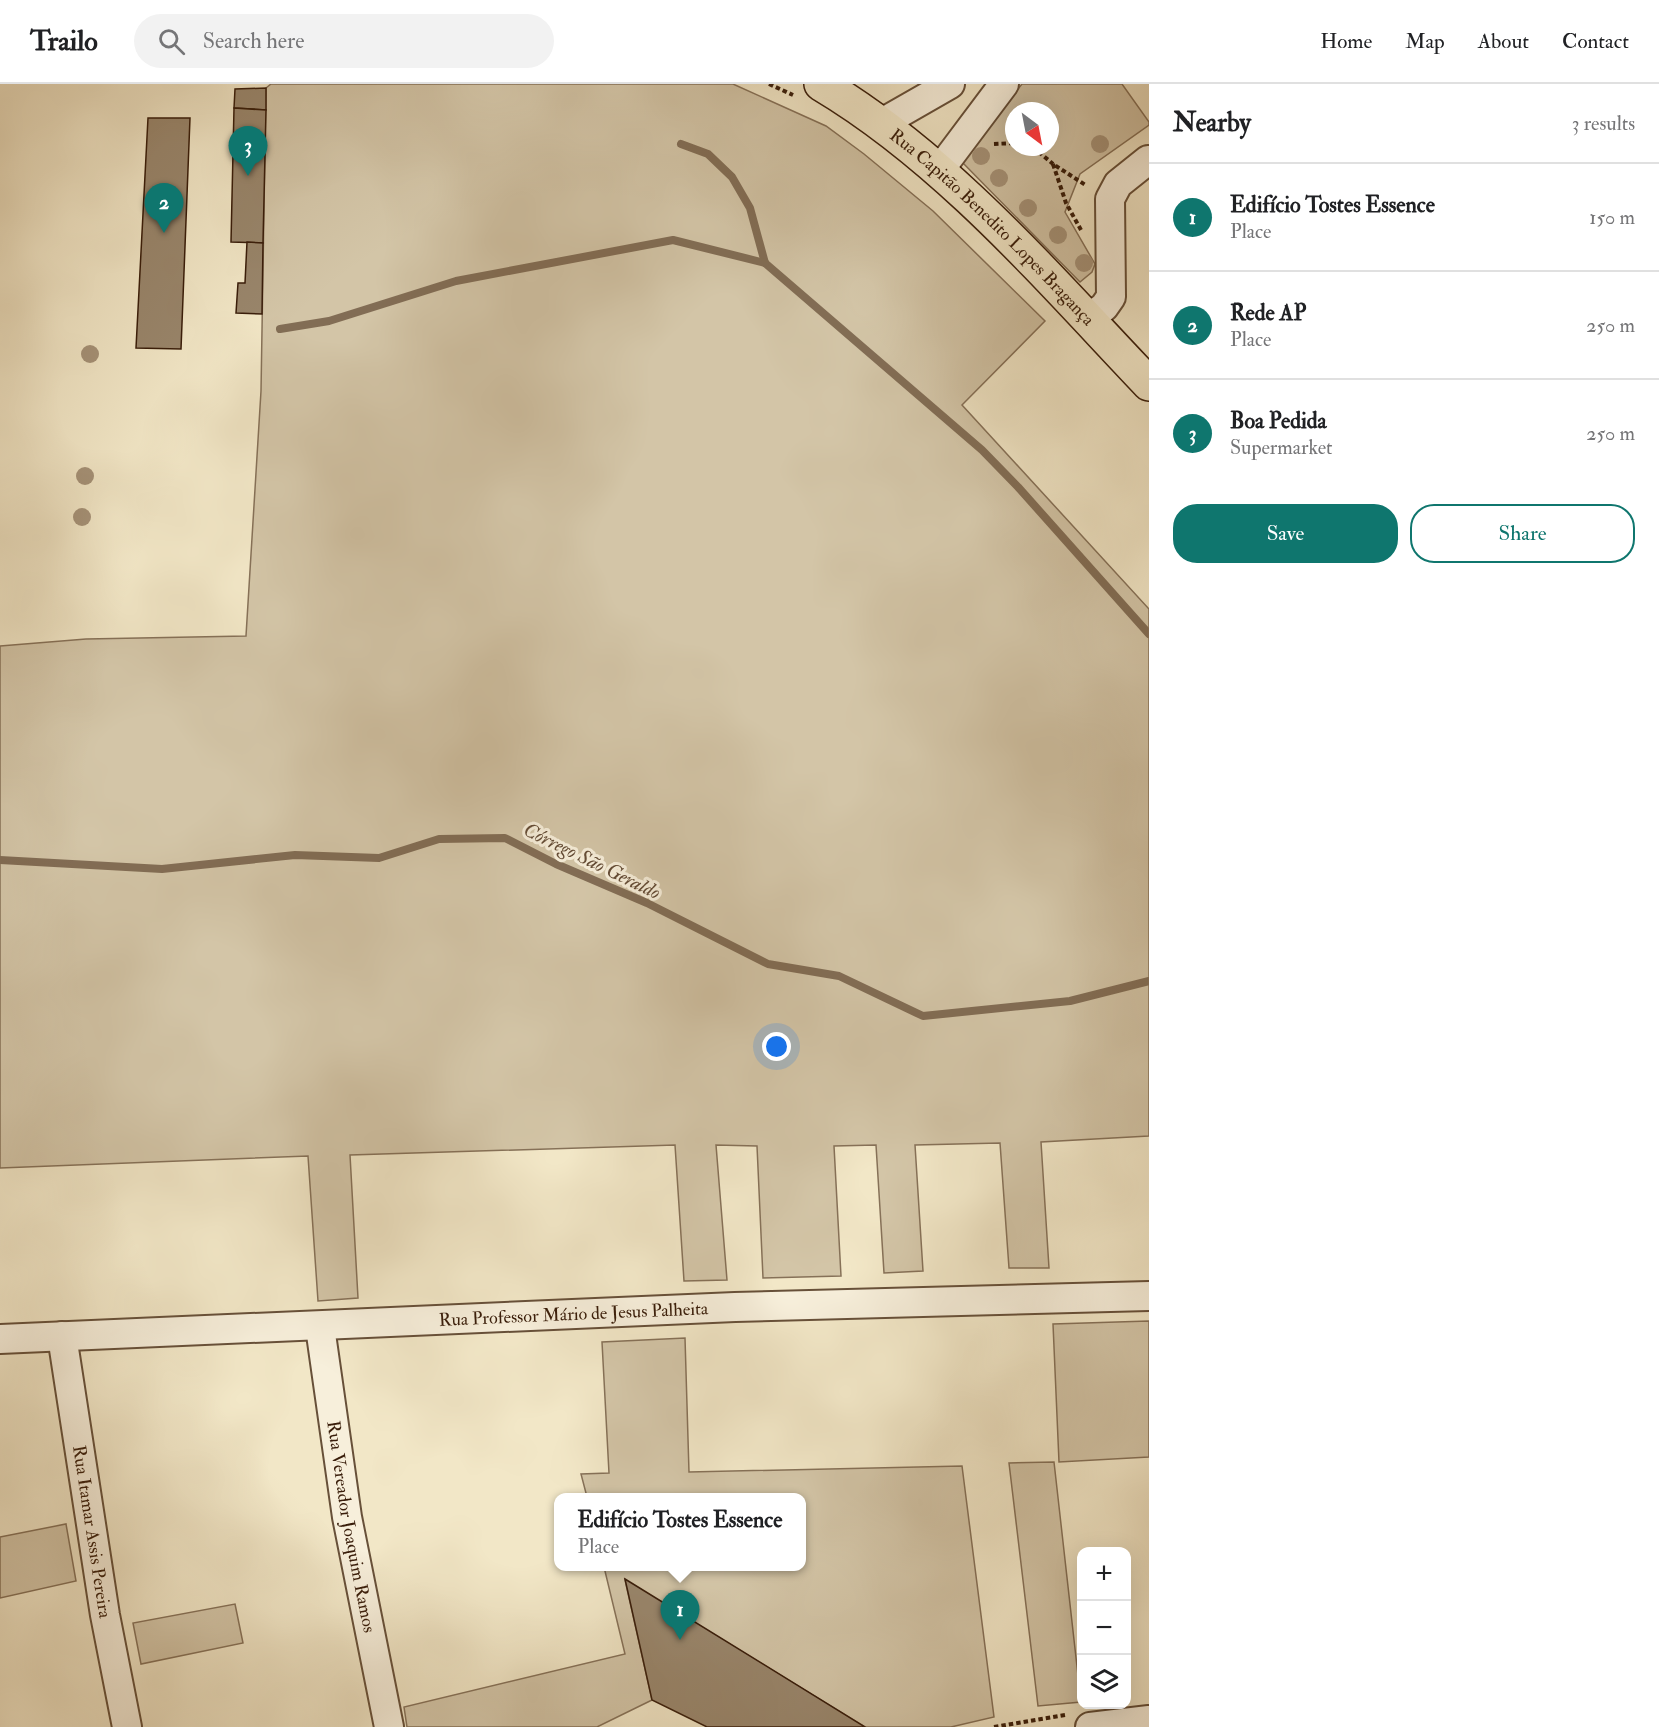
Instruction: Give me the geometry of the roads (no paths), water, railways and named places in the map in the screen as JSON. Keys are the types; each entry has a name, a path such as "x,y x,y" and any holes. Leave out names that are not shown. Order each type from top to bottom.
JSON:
{"main road":[{"name":"Rua Capitão Benedito Lopes Bragança","path":"836,88 882,123 1015,244 1149,384"}],"street":[{"path":"882,123 950,84"},
{"path":"938,172 1004,84"},
{"path":"1087,319 1104,307 1111,297 1113,272 1110,199 1118,184 1148,160"},
{"name":"Rua Professor Mário de Jesus Palheita","path":"0,1339 320,1327 735,1307 1149,1296"},
{"name":"Rua Vereador Joaquim Ramos","path":"320,1327 347,1517 389,1727"},
{"name":"Rua Itamar Assis Pereira","path":"62,1336 105,1615 126,1727"},
{"path":"1090,1727 1149,1720"}],"waterway":[{"path":"681,144 708,154 732,177 750,208 765,263 982,450 1149,634"},
{"path":"280,329 329,321 456,281 673,240 765,263"},
{"name":"Córrego São Geraldo","path":"0,860 162,869 295,855 379,858 439,839 505,838 556,864 647,903 768,964 839,976 923,1016 1070,1001 1149,981"}],"place":[{"name":"Boa Pedida","path":"248,176"},
{"name":"Rede AP","path":"164,233"},
{"name":"Edifício Tostes Essence","path":"680,1640"}]}
